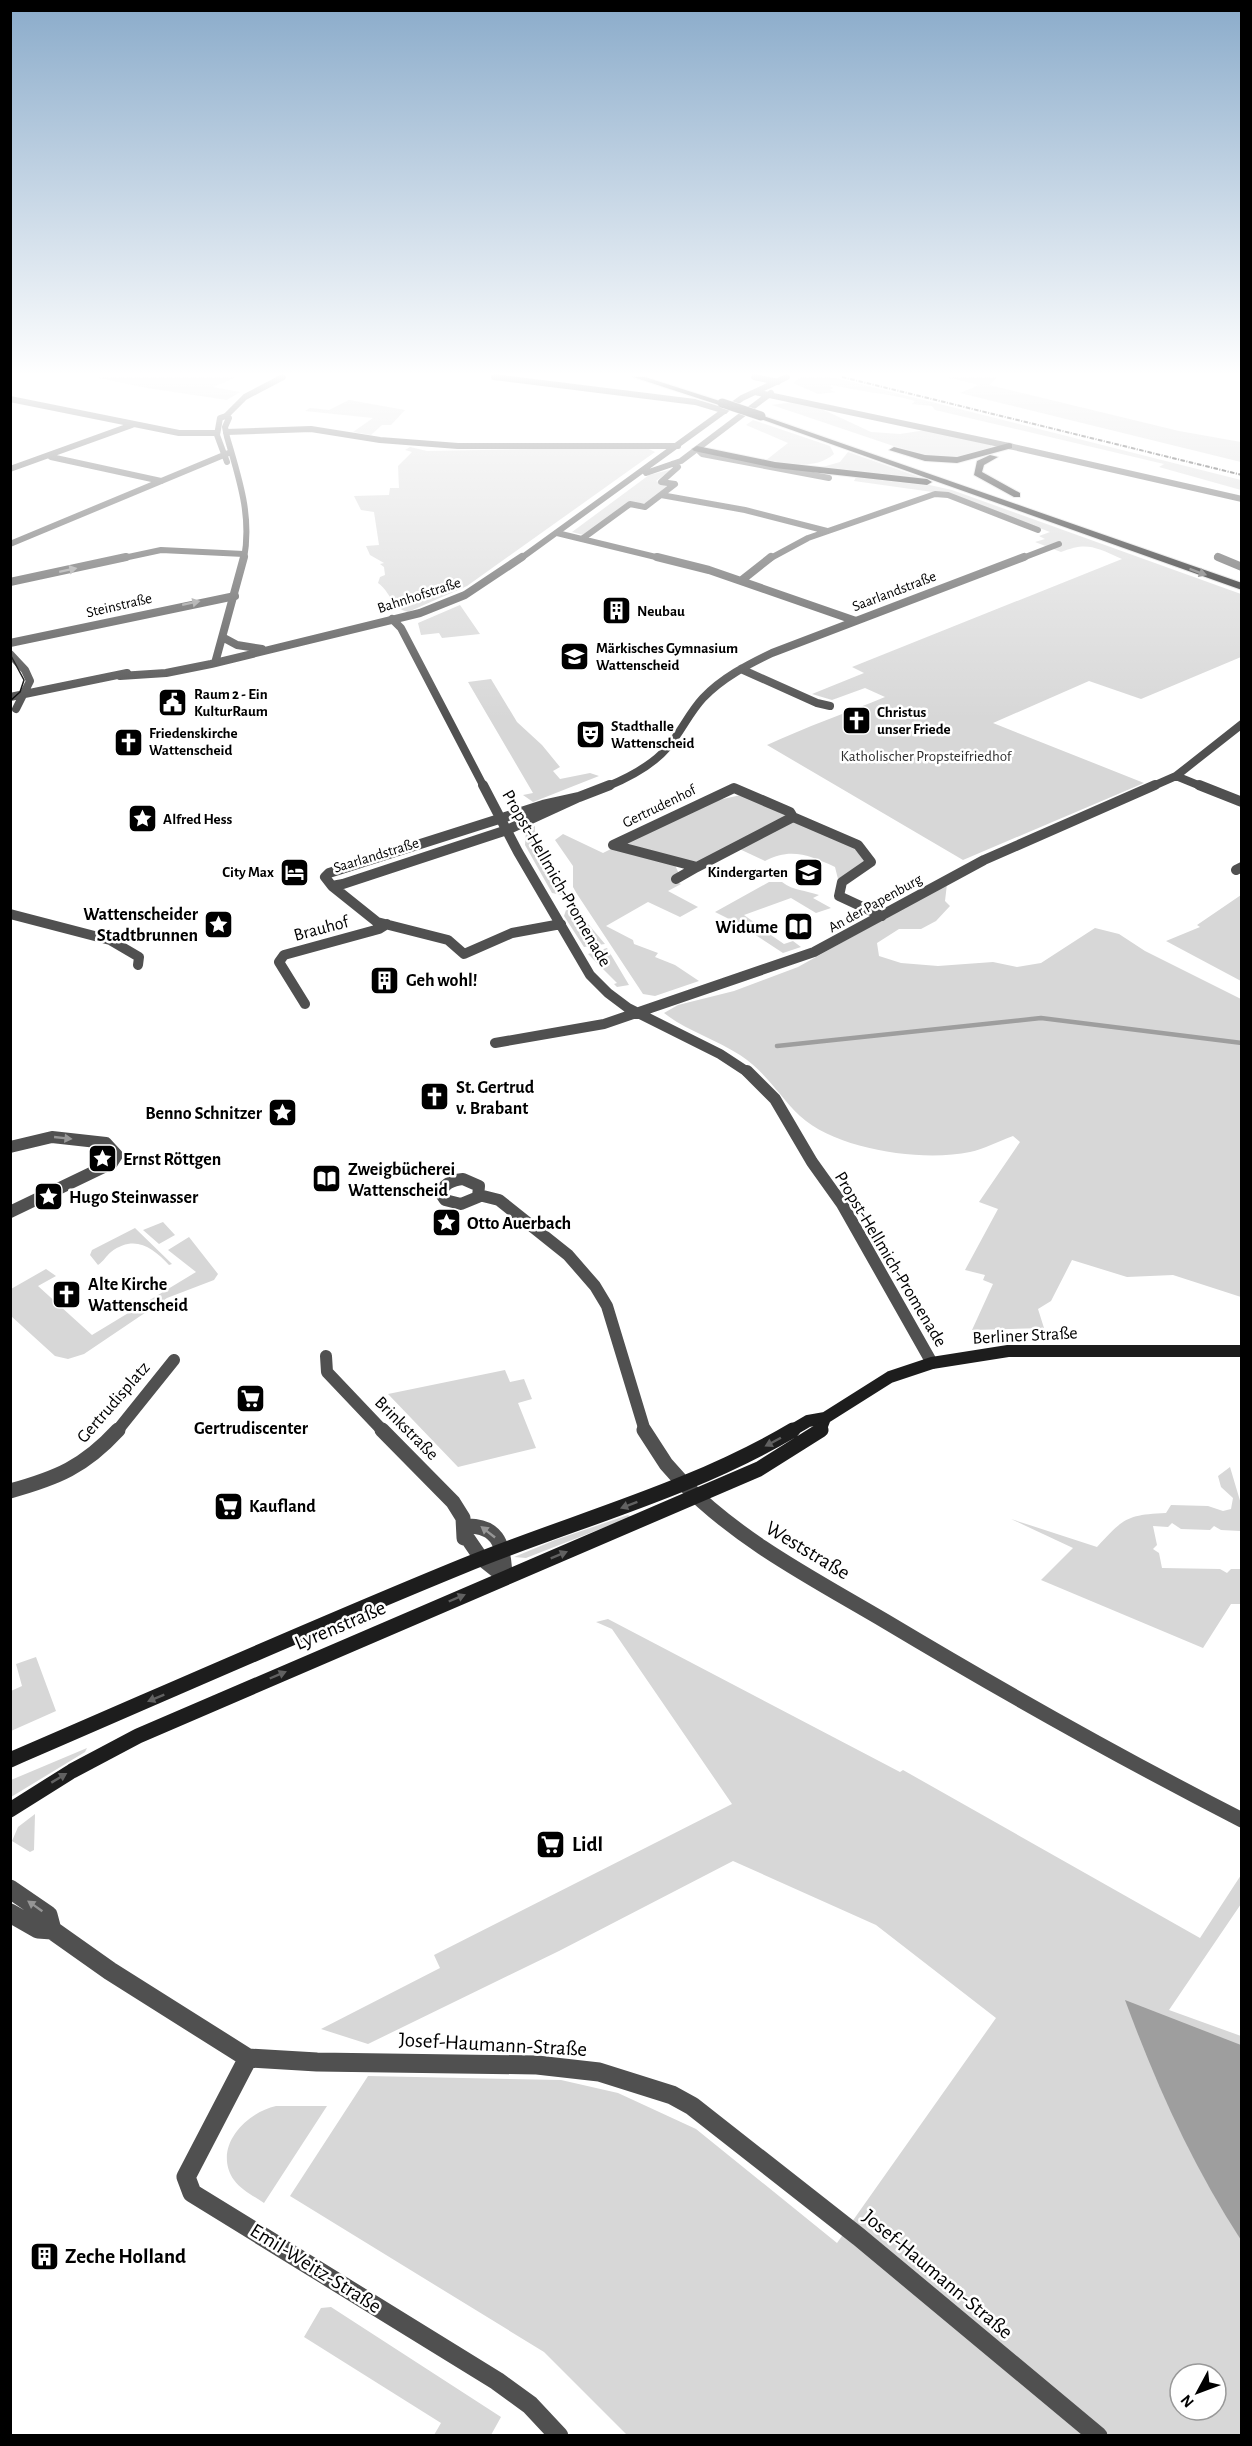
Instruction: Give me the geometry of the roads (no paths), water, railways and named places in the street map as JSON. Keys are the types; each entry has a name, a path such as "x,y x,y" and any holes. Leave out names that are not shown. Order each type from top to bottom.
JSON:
{"highway":[{"path":"967,491 1027,505"},
{"path":"986,491 1242,577"},
{"path":"991,491 1242,587"},
{"path":"1005,491 1027,505"}],"main road":[{"name":"Berliner Straße","path":"683,1483 766,1446 808,1421 825,1418 890,1377 932,1363 1008,1351 1242,1351"},
{"name":"Berliner Straße","path":"697,1498 783,1457 821,1431 825,1418"},
{"name":"Lyrenstraße","path":"10,1760 481,1558 553,1530 614,1511 683,1483"},
{"name":"Lyrenstraße","path":"10,1810 72,1771 138,1736 505,1577 697,1498"}],"street":[{"path":"10,544 137,491"},
{"path":"216,660 224,638 244,554 247,513 243,491"},
{"name":"Bahnhofstraße","path":"10,697 120,675 216,660 392,619 436,606 470,593 615,491"},
{"name":"Bahnhofstraße","path":"661,495 666,491"},
{"path":"1207,491 1242,499"},
{"path":"742,580 782,552 827,531 935,494 948,495 1038,530"},
{"path":"582,539 630,504 645,507 661,495 734,507 827,531"},
{"path":"557,533 700,567 856,621"},
{"name":"Saarlandstraße","path":"579,797 501,818 329,873 325,877 332,886 507,830 638,771 655,760 671,744 693,710 711,689 741,669 772,653 1059,544"},
{"path":"10,582 161,550 244,554"},
{"path":"1217,557 1242,567"},
{"name":"Steinstraße","path":"10,643 234,596"},
{"name":"Propst-Hellmich-Promenade","path":"392,619 401,628 507,830 561,924 603,990 636,1013 716,1051 740,1066 766,1088 815,1168 842,1204 932,1363"},
{"name":"Bahnhofstraße","path":"224,638 237,645 267,649"},
{"name":"Bahnhofstraße","path":"216,660 285,645"},
{"path":"10,654 30,677 28,693 13,710"},
{"path":"741,669 817,703 830,706"},
{"path":"13,710 53,690"},
{"name":"An der Papenburg","path":"495,1043 604,1024 814,952 984,860 1176,776 1242,724"},
{"path":"1176,776 1242,801"},
{"name":"Gertrudenhof","path":"697,867 613,845 734,788 858,845 871,862 842,882 839,896 882,916"},
{"path":"676,879 793,817"},
{"name":"Saarlandstraße","path":"432,840 445,849"},
{"name":"Brauhof","path":"332,886 377,922 448,940 464,954 512,933 561,924"},
{"path":"10,914 110,940 139,957 138,965"},
{"name":"Brauhof","path":"305,1004 279,962 284,956 379,929 387,924"},
{"path":"10,1147 52,1137 106,1143 117,1155 112,1163 66,1183 10,1212"},
{"name":"Weststraße","path":"479,1195 499,1200 568,1255 595,1286 607,1306 644,1430 666,1464 714,1514 762,1547 1046,1717 1242,1820"},
{"name":"Brinkstraße","path":"326,1356 327,1372 338,1386 453,1502 464,1516 465,1532 481,1558 505,1577"},
{"name":"Gertrudisplatz","path":"10,1491 60,1477 86,1460 116,1431 174,1360"},
{"path":"465,1532 480,1525 488,1529 505,1550 505,1577"},
{"name":"Josef-Haumann-Straße","path":"10,1889 48,1915 52,1930"},
{"name":"Josef-Haumann-Straße","path":"10,1913 38,1929 52,1930 110,1971 248,2058 317,2062 537,2065 599,2072 672,2095 692,2106 859,2237 1098,2436"},
{"name":"Emil-Weitz-Straße","path":"248,2058 186,2177 192,2193 497,2381 530,2405 559,2436"}],"waterway":[{"path":"777,1046 1041,1018 1242,1043"}],"tram line":[{"path":"10,654 24,680 20,692 10,701"}],"place":[{"name":"Neubau","path":"616,611"},
{"name":"Märkisches Gymnasium Wattenscheid","path":"575,657"},
{"name":"Raum 2 - Ein KulturRaum","path":"173,703"},
{"name":"Christus unser Friede","path":"856,721"},
{"name":"Stadthalle Wattenscheid","path":"590,735"},
{"name":"Friedenskirche Wattenscheid","path":"128,742"},
{"name":"Alfred Hess","path":"142,819"},
{"name":"City Max","path":"295,872"},
{"name":"Kindergarten","path":"809,872"},
{"name":"Wattenscheider Stadtbrunnen","path":"219,924"},
{"name":"Widume","path":"799,927"},
{"name":"Geh wohl!","path":"385,980"},
{"name":"St. Gertrud v. Brabant","path":"435,1097"},
{"name":"Benno Schnitzer","path":"283,1113"},
{"name":"Ernst Röttgen","path":"102,1159"},
{"name":"Zweigbücherei Wattenscheid","path":"327,1179"},
{"name":"Hugo Steinwasser","path":"48,1197"},
{"name":"Otto Auerbach","path":"446,1223"},
{"name":"Alte Kirche Wattenscheid","path":"67,1294"},
{"name":"Gertrudiscenter","path":"251,1399"},
{"name":"Kaufland","path":"228,1506"},
{"name":"Lidl","path":"551,1844"},
{"name":"Zeche Holland","path":"44,2256"}],"park label":[{"name":"Katholischer Propsteifriedhof","path":"926,756"}]}
